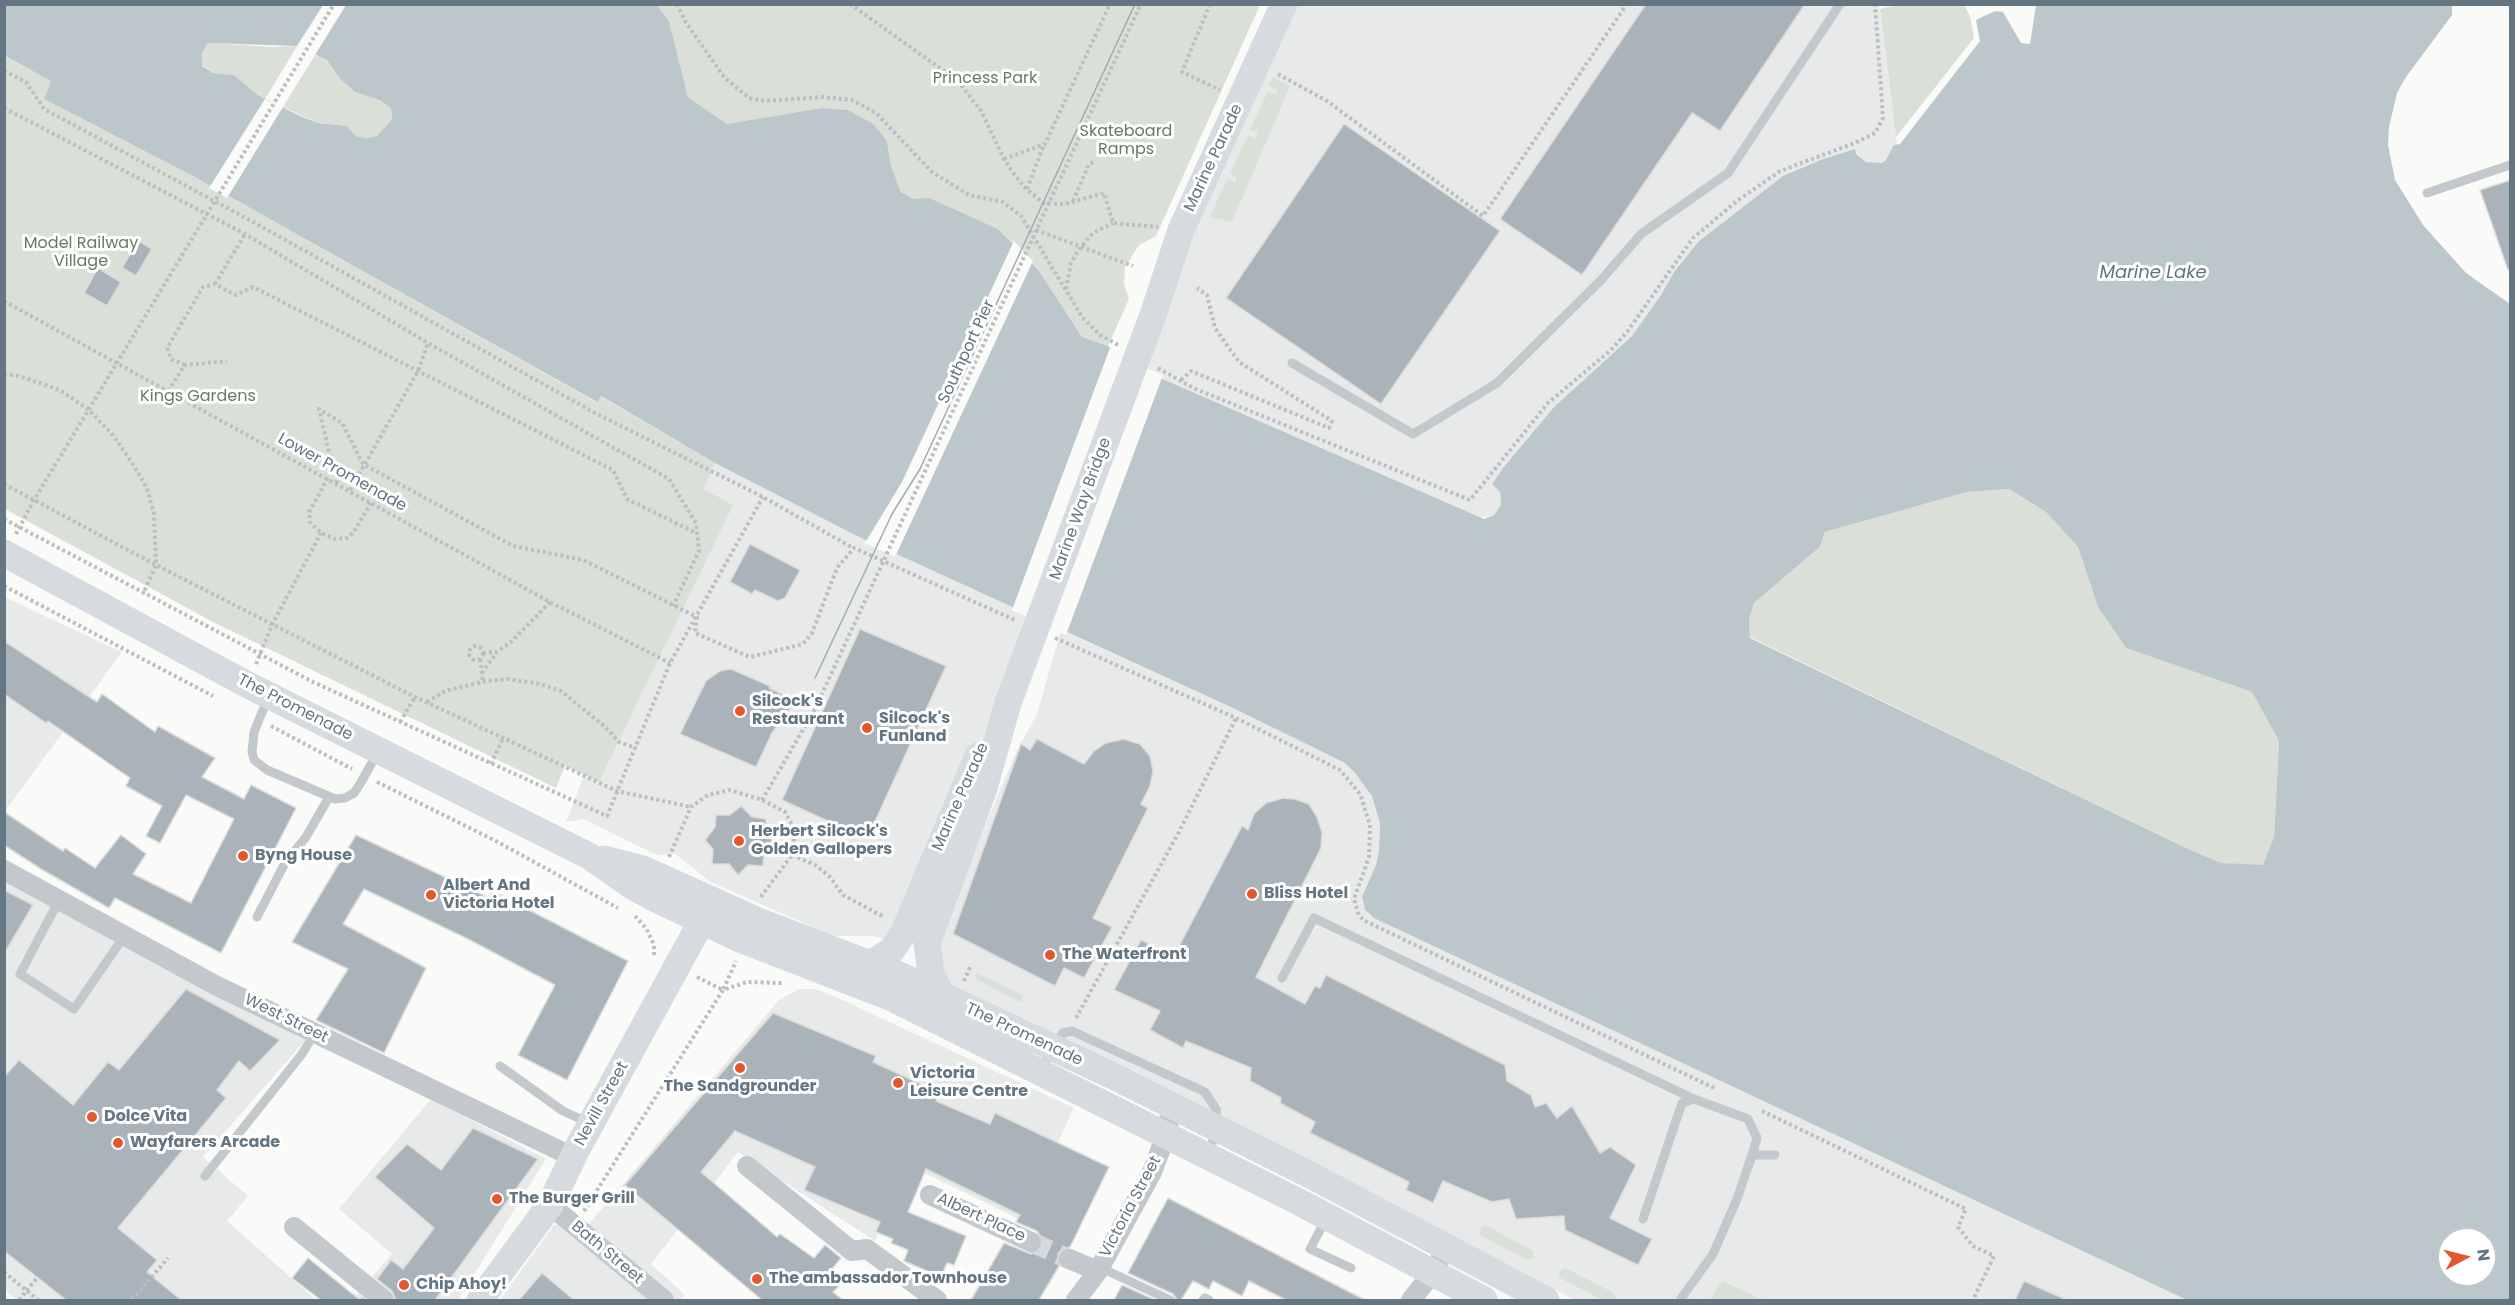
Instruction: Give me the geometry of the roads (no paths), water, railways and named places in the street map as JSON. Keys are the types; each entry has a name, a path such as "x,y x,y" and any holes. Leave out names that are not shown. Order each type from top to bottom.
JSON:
{"main road":[{"name":"Marine Parade","path":"1153,315 1181,230 1284,4"},
{"name":"Marine Way Bridge","path":"1008,703 1153,315"},
{"name":"The Promenade","path":"5,554 258,689 589,856 632,886 708,911 742,940 943,998 1046,1059 1166,1135 1301,1203 1484,1300"},
{"name":"Marine Parade","path":"943,998 931,973 927,944 984,788 1008,703"},
{"name":"Marine Parade","path":"882,982 891,950 904,932 983,745 1008,703"},
{"name":"Marine Parade","path":"882,982 961,821 984,788"},
{"name":"Nevill Street","path":"480,1300 550,1205 573,1157 708,911"},
{"name":"The Promenade","path":"882,982 1046,1059 1116,1065 1172,1106 1314,1177 1536,1298"},
{"path":"1301,1203 1314,1177"}],"street":[{"name":"West Street","path":"4,870 217,986 573,1157"},
{"name":"Victoria Street","path":"1076,1300 1099,1269 1152,1172 1166,1135 1172,1106"},
{"path":"747,1166 852,1251 867,1249 937,1300"},
{"name":"Albert Place","path":"930,1195 1031,1242"},
{"name":"Bath Street","path":"550,1205 664,1300"},
{"path":"294,1227 384,1300"},
{"path":"1411,1300 1432,1274 1446,1247"},
{"path":"1069,1259 1099,1269"}],"lane":[{"path":"1292,363 1413,434 1497,383 1602,279 1641,234 1728,173 1840,4"},
{"path":"2427,193 2511,165"},
{"path":"258,689 258,720 252,742 252,752 254,760 267,770 335,800 354,793 379,750"},
{"path":"257,917 285,863 306,837 329,797"},
{"path":"60,900 20,974 74,1009 125,935"},
{"path":"1282,978 1314,918 1694,1099 1748,1119 1757,1138 1737,1199 1713,1254 1680,1300"},
{"path":"1046,1059 1063,1033 1072,1031 1116,1065 1205,1092 1216,1109 1217,1128 1208,1155"},
{"path":"205,1176 302,1054 315,1033"},
{"path":"500,1066 563,1111 591,1125"},
{"path":"1643,1219 1682,1103 1694,1099"},
{"path":"1752,1155 1775,1155"},
{"path":"1327,1217 1310,1249 1351,1268"},
{"path":"1099,1269 1170,1300"},
{"path":"1203,1300 1205,1298 1209,1300"}],"water":[{"name":"Marine Lake","path":"4,5 657,5 669,21 688,97 727,124 821,108 848,110 873,124 887,141 891,166 901,192 913,199 929,198 998,229 1039,271 1082,337 1108,346 1135,367 1484,519 1494,515 1501,505 1500,492 1492,484 1503,468 1554,407 1632,336 1674,272 1699,241 1783,176 1823,159 1855,149 1857,155 1866,162 1882,163 1886,160 1894,145 1900,144 1980,41 1976,20 1995,11 2003,12 2021,43 2030,44 2036,5 2452,5 2452,15 2406,77 2397,93 2389,127 2388,145 2395,180 2423,225 2466,273 2510,304 2510,1300 2187,1300 1374,918 1365,910 1362,897 1376,865 1380,823 1372,796 1345,763 1233,708 855,535 715,463 601,396 597,402 191,175 44,99 51,81 5,56","holes":["208,43 297,46 327,60 340,79 355,92 380,100 391,108 392,119 377,136 366,138 356,136 347,126 318,123 300,116 258,95 234,75 213,73 202,66 202,53","2009,489 2046,512 2078,547 2098,607 2126,648 2252,692 2279,741 2274,837 2263,865 2221,863 2184,847 1750,638 1749,620 1754,603 1820,547 1825,532 1967,492"]}],"tunnel":[{"path":"1031,1242 1069,1259"}],"tram line":[{"path":"815,678 892,514 920,469 1135,4"}],"place":[{"name":"Silcock's Restaurant","path":"740,711"},
{"name":"Silcock's Funland","path":"867,728"},
{"name":"Herbert Silcock's Golden Gallopers","path":"739,841"},
{"name":"Byng House","path":"243,856"},
{"name":"Bliss Hotel","path":"1252,894"},
{"name":"Albert And Victoria Hotel","path":"431,895"},
{"name":"The Waterfront","path":"1050,955"},
{"name":"The Sandgrounder","path":"740,1068"},
{"name":"Victoria Leisure Centre","path":"898,1083"},
{"name":"Dolce Vita","path":"92,1117"},
{"name":"Wayfarers Arcade","path":"118,1143"},
{"name":"The Burger Grill","path":"497,1199"},
{"name":"The ambassador Townhouse","path":"757,1279"},
{"name":"Chip Ahoy!","path":"404,1285"}],"park label":[{"name":"Princess Park","path":"985,79"},
{"name":"Skateboard Ramps","path":"1126,141"},
{"name":"Model Railway Village","path":"81,253"},
{"name":"Kings Gardens","path":"198,397"}]}
